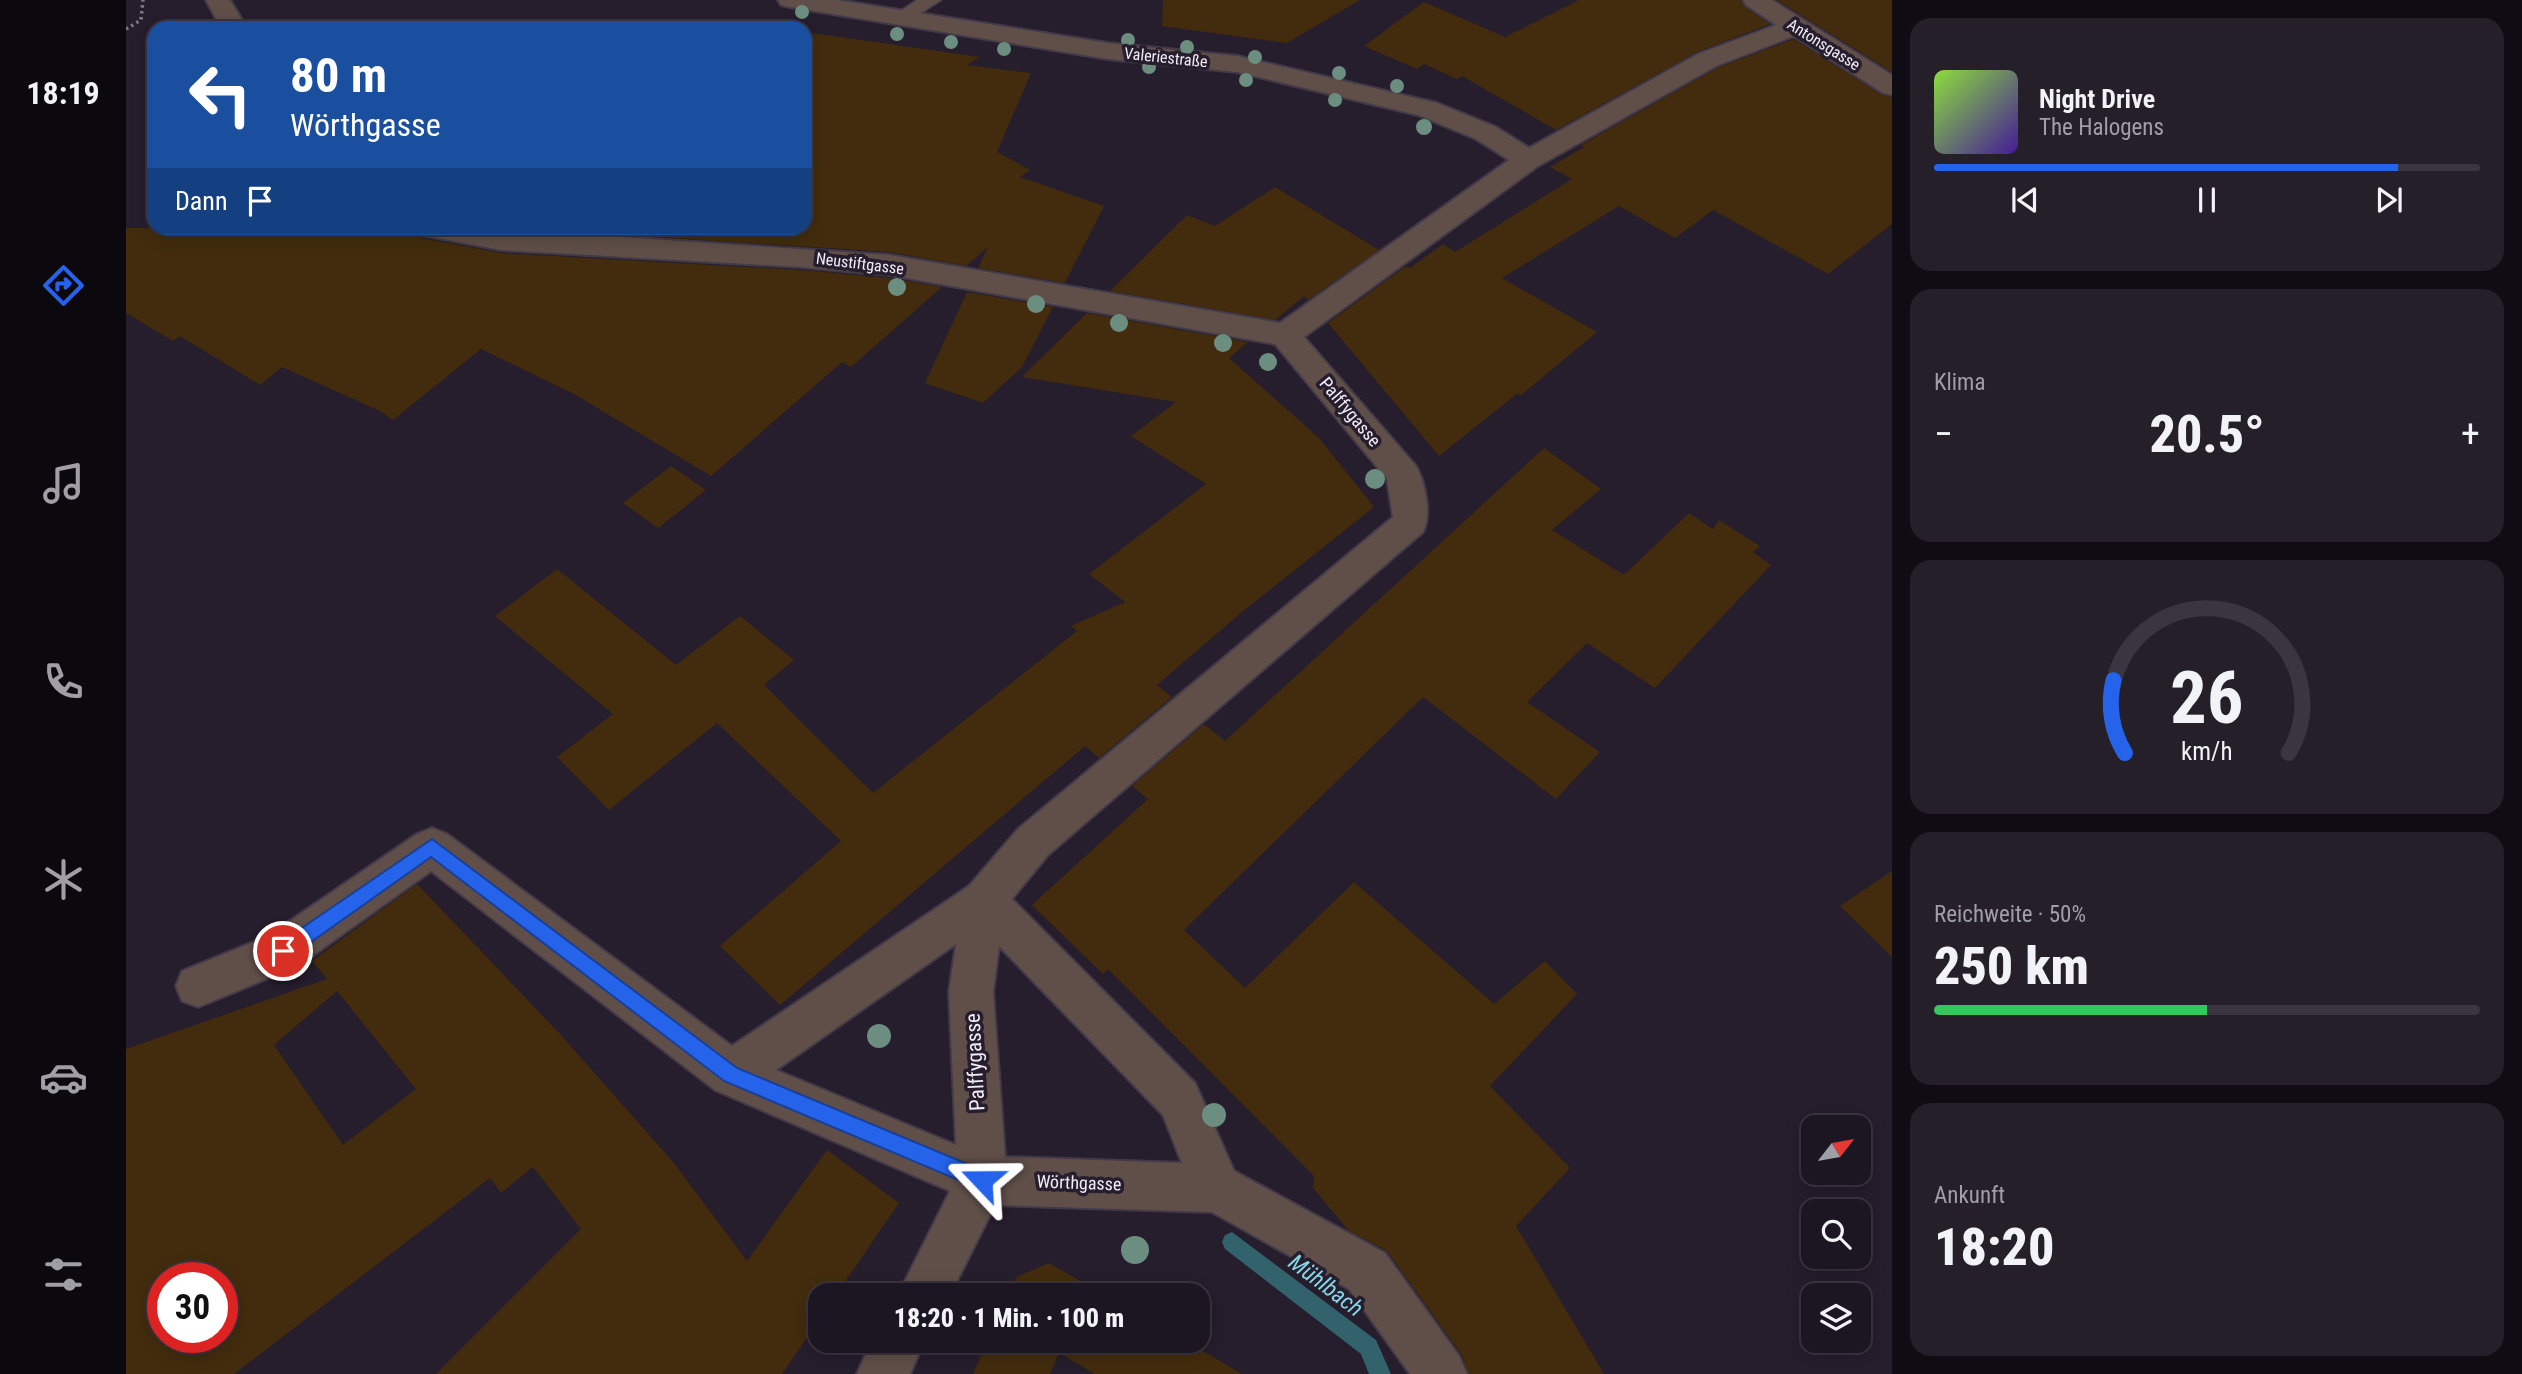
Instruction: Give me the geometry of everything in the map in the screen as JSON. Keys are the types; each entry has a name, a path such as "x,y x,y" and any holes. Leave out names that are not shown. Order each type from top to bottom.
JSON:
{"street":[{"path":"218,0 230,21"},
{"name":"Valeriestraße","path":"790,0 1108,51 1237,64 1321,82 1427,109 1486,133 1528,160"},
{"name":"Antonsgasse","path":"1755,0 1892,87"},
{"path":"1285,335 1528,160 1707,60 1796,26"},
{"name":"Neustiftgasse","path":"472,235 501,240 800,257 890,265 1285,335"},
{"name":"Palffygasse","path":"731,1074 984,900 1034,842 1411,522 1404,475 1285,335"},
{"name":"Wörthgasse","path":"198,986 283,951 432,847 731,1074 982,1180 1217,1188 1367,1271 1441,1374"},
{"path":"984,900 1179,1099 1217,1188"},
{"name":"Palffygasse","path":"982,1180 971,992 984,900"},
{"path":"929,1283 982,1180"},
{"path":"883,1374 894,1353"}],"lane":[{"path":"900,18 931,0"}],"path":[{"path":"126,29 141,20 143,0"}],"building":[{"path":"1163,0 1360,0 1287,43 1162,26"},
{"path":"1579,0 1740,0 1745,7 1770,24 1697,52 1556,130 1462,76 1457,79 1424,64 1417,69 1364,46 1424,2 1505,37"},
{"path":"1777,0 1892,0 1892,72"},
{"path":"812,33 980,57 967,65 1031,73 997,152 1030,170 1020,177 1104,206 1065,283 978,268 988,247 966,266 890,252 625,235 812,235"},
{"path":"1794,39 1882,95 1892,97 1892,224 1828,274 1713,210 1675,238 1619,206 1502,278 1597,332 1520,396 1518,393 1439,456 1328,323 1406,266 1410,268 1443,244 1455,252 1572,179 1550,167 1584,147 1581,145 1717,68"},
{"path":"1275,187 1379,250 1308,300 1304,296 1275,320 1110,291 1187,215 1215,226"},
{"path":"126,228 147,228 147,235 420,235 422,238 501,253 801,270 890,278 942,287 851,367 842,362 711,476 574,394 481,349 393,420 380,411 282,367 260,385 180,336 173,341 126,313"},
{"path":"967,292 1053,307 1022,367 983,403 925,383"},
{"path":"1087,313 1248,342 1229,358 1319,438 1374,507 1242,612 1157,685 1172,697 1099,758 1085,746 780,1005 720,946 841,841 717,723 609,810 557,757 613,714 495,616 557,569 676,665 740,616 794,660 764,685 873,793 1077,631 1071,626 1125,602 1089,574 1206,484 1131,436 1176,402 1022,377"},
{"path":"1544,448 1601,489 1552,530 1624,575 1689,513 1713,529 1719,520 1760,546 1753,552 1771,565 1655,688 1587,643 1527,702 1600,752 1556,799 1423,697 1184,930 1245,988 1354,882 1494,1004 1545,961 1577,994 1490,1086 1570,1168 1516,1226 1604,1374 1469,1374 1461,1354 1387,1251 1349,1231 1313,1188 1314,1176 1108,969 1103,974 1032,905 1148,799 1132,786 1204,724 1225,741"},
{"path":"671,466 706,490 658,528 623,503"},
{"path":"1892,871 1892,957 1840,906"},
{"path":"417,884 560,1034 674,1163 747,1261 827,1150 899,1203 844,1283 808,1283 808,1336 782,1374 436,1374 581,1229 533,1167 501,1193 490,1178 234,1374 126,1374 126,1049 327,979 312,961","holes":["337,991 416,1089 343,1145 274,1045"]},
{"path":"1049,1263 1083,1283 1013,1283 1016,1277"},
{"path":"982,1353 1059,1353 1050,1374 973,1374"},
{"path":"1059,1353 1206,1353 1242,1374 1095,1374"}],"waterway":[{"name":"Mühlbach","path":"1232,1242 1369,1347 1380,1374"}],"route":[{"path":"283,951 432,847 731,1074 982,1180"}]}
